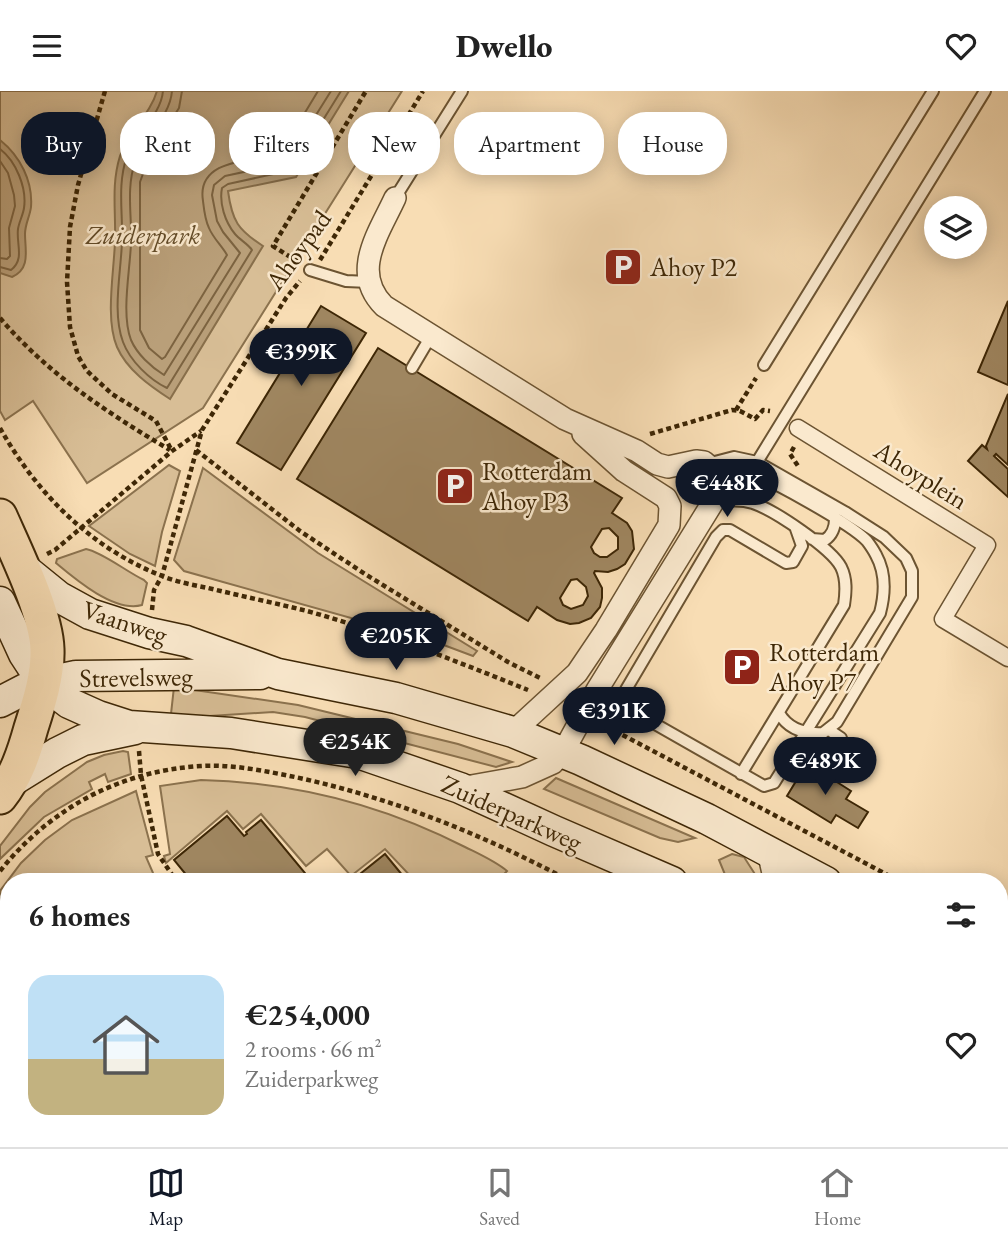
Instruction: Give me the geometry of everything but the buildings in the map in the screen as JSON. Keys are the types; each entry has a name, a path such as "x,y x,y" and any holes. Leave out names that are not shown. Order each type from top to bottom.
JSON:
{"main road":[{"name":"Vaanweg","path":"0,516 44,627 47,651 43,683 29,736 6,789"},
{"name":"Vaanweg","path":"22,567 59,597 90,614 149,633 186,641 278,674"},
{"name":"Zuiderparkweg","path":"0,602 24,654 43,683 69,703 84,710 114,722 142,728 231,733 358,753 460,788 650,873"},
{"name":"Strevelsweg","path":"0,702 25,688 76,676 278,674"},
{"path":"278,674 396,698 513,732 563,752 707,819 809,873"},
{"name":"Zuiderparkweg","path":"6,789 57,753 83,740 142,728"},
{"path":"554,831 612,873"}],"street":[{"path":"395,198 369,254 367,271 369,282 384,306 565,419 637,451 657,464 668,467 696,461 710,466 718,473 721,486 563,752 553,763 522,777 460,788"},
{"path":"565,419 624,471 687,512 695,513 710,507"},
{"name":"Ahoyplein","path":"798,428 988,545 943,619 1008,658"},
{"path":"513,732 577,673 590,655 665,534 670,516 670,506 666,498"},
{"path":"768,851 773,873"}],"lane":[{"path":"395,198 462,91"},
{"path":"764,365 933,91"},
{"path":"757,462 985,91"},
{"path":"310,270 346,281 369,282"},
{"path":"412,368 431,336"},
{"path":"710,466 734,457 757,462 824,499 884,537 906,558 912,571 912,597 829,730 823,733 806,732 786,723 779,713"},
{"path":"710,466 734,467 751,472 784,488 835,519 867,541 877,557 883,577 884,596 880,613 774,783 764,786 634,712 626,706 624,693 716,537 723,530 730,530 786,563 793,562 802,546 796,529"},
{"path":"710,507 732,499 753,503 832,555 842,569 846,587 844,605 741,774"},
{"path":"812,540 825,540 829,537 835,526 835,519"},
{"path":"829,730 841,738"}],"path":[{"path":"105,91 78,185 70,227 67,282 71,327 78,356 87,371 112,394 156,421 172,451"},
{"path":"310,270 273,246 366,91"},
{"name":"Ahoypad","path":"162,576 202,430 286,297 320,261 423,91"},
{"path":"0,318 38,359 70,386 172,451"},
{"path":"637,451 649,435 736,409 764,365"},
{"path":"736,409 755,419 765,409 783,419"},
{"name":"Vaanweg","path":"0,428 31,476 80,529 112,551 162,576"},
{"name":"Ahoypad","path":"80,529 172,451 202,430"},
{"path":"196,450 300,531 365,574 508,662 560,689"},
{"path":"590,704 606,713 621,734"},
{"name":"Zuiderparkweg","path":"141,775 193,767 226,767 284,775 334,786 452,825 555,873"},
{"path":"0,871 22,844 58,815 111,786 141,775 158,854 171,873"}],"green space":[{"name":"Zuiderpark","path":"0,91 402,91 389,112 348,112 349,175 203,408 87,483 33,401 5,420 0,411"},
{"path":"169,465 180,471 155,566 130,554 89,526"},
{"path":"203,468 318,553 477,651 473,656 433,641 184,571 174,560"},
{"path":"86,549 147,583 142,605 131,606 108,599 84,585 56,563 57,559"},
{"path":"174,687 298,705 458,744 512,762 496,767 305,717 273,712 194,717 171,714"},
{"path":"123,751 128,752 131,774 108,782 105,774 89,782 92,789 44,817 0,859 0,846 45,792 87,762"},
{"path":"556,778 695,838 678,842 660,838 544,789"},
{"path":"201,780 235,782 270,785 337,799 370,808 434,832 507,871 408,873 385,849 355,873 348,873 327,849 306,866 261,814 243,829 227,811 166,863 164,856 170,854 160,786"},
{"path":"136,791 153,855 146,857 153,873 14,873 45,840 72,820"},
{"path":"732,854 744,857 754,873 724,873 719,860"}],"water":[{"path":"157,91 349,91 334,115 334,112 229,112 229,175 297,175 228,191 238,224 263,246 170,399 140,377 127,363 113,336 111,295 117,167 120,156 120,175 215,175 215,112 146,112"},
{"path":"0,140 21,165 21,175 26,175 31,197 22,269 12,277 0,273"}],"place":[{"name":"Ahoy P2","path":"623,267"},
{"name":"Rotterdam Ahoy P3","path":"455,486"},
{"name":"Rotterdam Ahoy P7","path":"742,667"}]}
